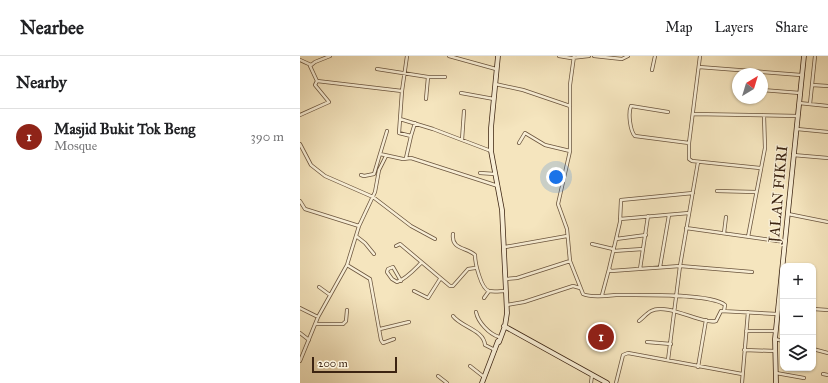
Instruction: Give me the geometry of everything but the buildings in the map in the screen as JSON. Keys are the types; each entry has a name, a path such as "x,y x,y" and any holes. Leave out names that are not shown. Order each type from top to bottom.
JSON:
{"street":[{"path":"311,65 330,56"},
{"path":"408,56 402,91 399,134 411,136"},
{"path":"449,56 497,69"},
{"path":"482,383 504,327 507,305 502,210 491,151 498,56"},
{"path":"559,56 589,56"},
{"path":"594,56 622,59 628,56"},
{"path":"652,70 655,56"},
{"path":"700,56 689,144 689,159 698,162 760,168"},
{"name":"JALAN FIKRI","path":"781,299 785,242 804,56"},
{"path":"810,104 815,56"},
{"path":"574,57 570,85 570,152 558,204 567,229 570,261 581,289"},
{"path":"300,60 311,65 317,82 315,85 329,102 300,115"},
{"path":"699,67 801,75"},
{"path":"377,69 404,74 445,78"},
{"path":"426,99 428,76"},
{"path":"317,82 402,91"},
{"path":"495,84 523,90 570,106"},
{"path":"812,85 828,86"},
{"path":"768,90 800,93"},
{"path":"461,93 494,99"},
{"path":"799,103 828,106"},
{"path":"668,112 631,106 629,110 633,134 689,144"},
{"path":"462,140 464,112"},
{"path":"693,114 798,116"},
{"path":"748,237 760,168 766,147 763,132 764,116"},
{"path":"400,119 416,123 491,151"},
{"path":"406,158 411,136 416,123"},
{"path":"796,129 828,132"},
{"path":"361,175 364,176 374,174 387,131"},
{"path":"519,143 526,133 545,145 570,152"},
{"path":"300,144 311,165 325,176 374,197 411,226 435,239"},
{"path":"380,154 386,156 411,158 498,186"},
{"path":"794,155 828,158"},
{"path":"300,361 318,317 347,265 359,226 374,197 379,170 386,156"},
{"path":"668,360 680,266 698,162"},
{"path":"480,173 495,174"},
{"path":"717,192 756,192"},
{"path":"602,296 620,219 620,203 623,199 693,193"},
{"path":"300,201 305,209 359,226"},
{"path":"620,219 689,213"},
{"path":"788,214 828,222"},
{"path":"660,268 669,215"},
{"path":"640,269 648,216"},
{"path":"724,233 726,217"},
{"path":"686,228 785,242"},
{"path":"453,234 456,246 474,256 475,268 484,286 489,291 506,292"},
{"path":"616,239 646,235"},
{"path":"356,236 365,243 374,254"},
{"path":"505,247 568,236"},
{"path":"396,246 400,244 440,279 453,286 468,269 475,268"},
{"path":"592,244 613,250 643,249"},
{"path":"506,279 517,278 570,261"},
{"path":"401,281 393,267 388,269 387,272 394,281 401,281 421,263"},
{"path":"347,265 370,279 382,342 394,339"},
{"path":"609,269 611,271 680,266 752,272"},
{"path":"414,291 428,298 440,279"},
{"path":"573,286 578,280"},
{"path":"507,305 524,302 577,285 585,295 676,296 710,299 722,302 725,305 724,311"},
{"path":"319,287 330,294"},
{"path":"484,298 489,291"},
{"path":"300,308 318,317"},
{"name":"JALAN FIKRI","path":"775,383 776,373 774,351 778,314 780,309"},
{"path":"816,309 828,310"},
{"path":"316,324 343,324 346,321 347,310"},
{"path":"639,321 652,310 675,312 716,321 720,311 778,314"},
{"path":"476,312 477,317 486,328 499,340"},
{"path":"742,383 748,312"},
{"path":"453,316 456,320 474,331 485,341 485,345 495,350"},
{"path":"698,367 706,320"},
{"path":"380,329 409,322"},
{"path":"504,327 607,383"},
{"path":"746,331 776,331"},
{"path":"300,333 309,340"},
{"path":"499,340 505,334 516,333"},
{"path":"775,339 780,340"},
{"path":"647,342 671,344"},
{"path":"744,350 774,351"},
{"path":"816,350 828,353"},
{"path":"616,383 625,354 668,360 698,367 742,374"},
{"path":"470,366 484,378"},
{"path":"776,373 804,378"},
{"path":"823,374 828,375"},
{"path":"591,383 592,375"},
{"path":"438,376 446,383"}],"place":[{"name":"Masjid Bukit Tok Beng","path":"601,337"}]}
